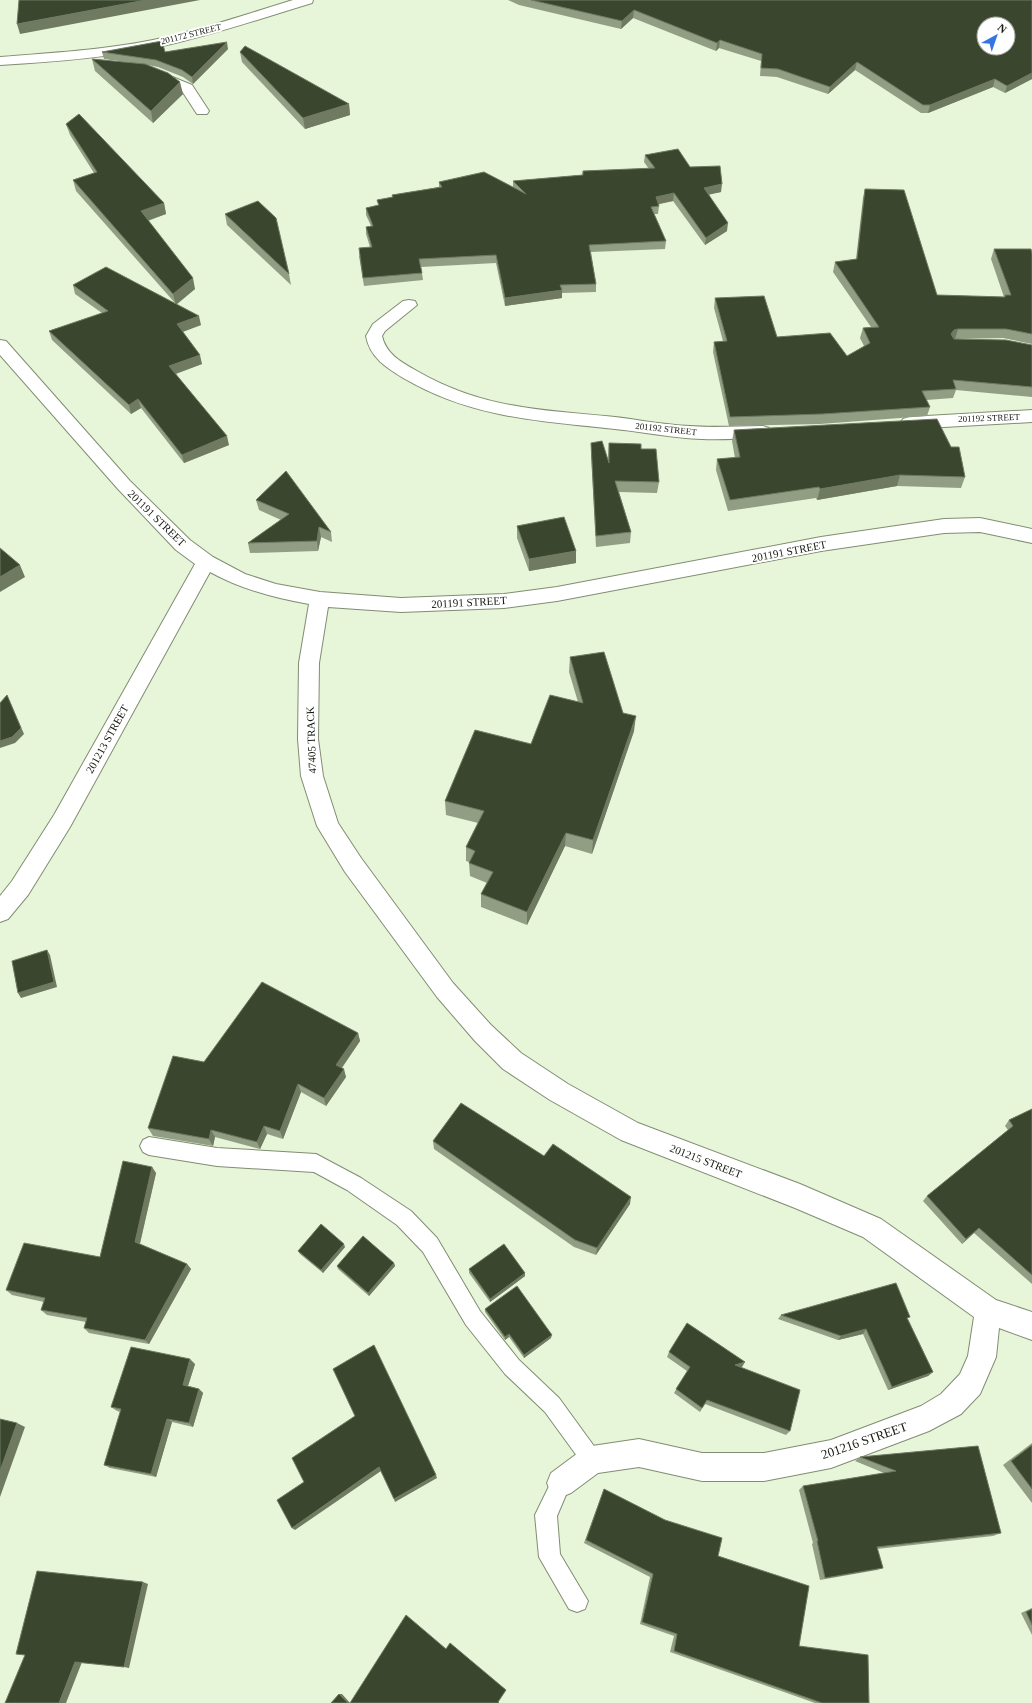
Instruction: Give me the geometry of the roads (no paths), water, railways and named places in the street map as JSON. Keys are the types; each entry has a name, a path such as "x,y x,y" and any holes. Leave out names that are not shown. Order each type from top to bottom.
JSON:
{"street":[{"name":"201172 STREET","path":"0,61 103,52 175,39 307,0"},
{"path":"39,58 107,64"},
{"path":"137,68 160,74 186,88 202,111"},
{"name":"201192 STREET","path":"409,305 379,328 374,336 375,347 383,357 422,382 459,400 509,412 549,418 702,433 782,432"},
{"name":"201191 STREET","path":"0,345 124,486 183,545 206,562 238,579 275,591 320,599 401,605 504,601 557,594 821,544 944,526 980,525 1032,536"},
{"name":"201192 STREET","path":"891,424 1032,416"},
{"name":"201213 STREET","path":"0,912 20,888 62,821 206,562"},
{"name":"47405 TRACK","path":"320,599 309,663 308,739 312,776 318,800 328,826 353,865 416,947"},
{"name":"201215 STREET","path":"416,947 445,990 483,1033 512,1061 559,1092 630,1132 800,1197 872,1228 988,1311 1032,1326"},
{"name":"201216 STREET","path":"561,1483 592,1460 639,1453 702,1467 764,1467 831,1454 929,1416 951,1404 970,1384 982,1357 988,1311"}],"lane":[{"path":"149,1146 217,1157 316,1163 354,1184 404,1218 430,1245 473,1318 512,1367 552,1405 592,1460"},
{"path":"561,1483 546,1515 550,1557 578,1601"}]}
